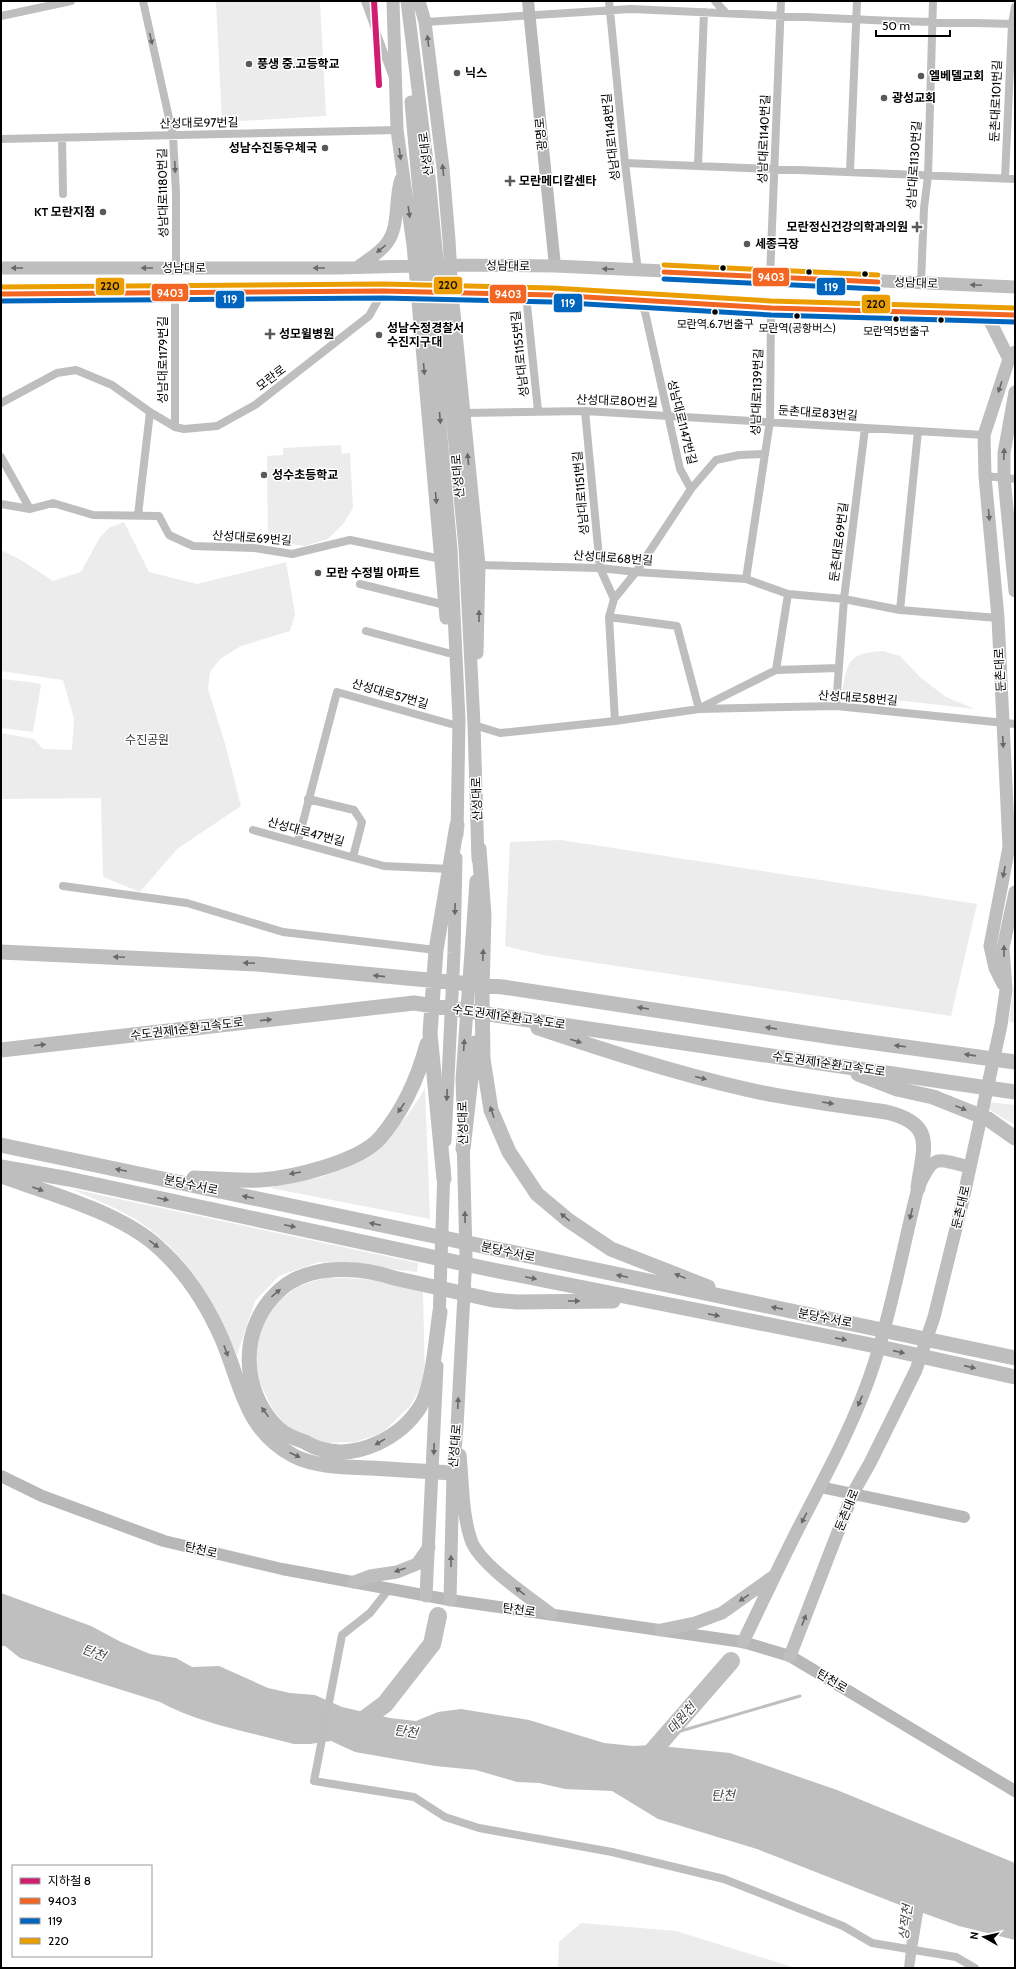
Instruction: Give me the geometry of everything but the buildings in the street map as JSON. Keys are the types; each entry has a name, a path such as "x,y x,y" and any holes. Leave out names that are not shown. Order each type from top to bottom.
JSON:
{"highway":[{"path":"444,1179 430,1033 436,950 457,826"},
{"path":"479,849 484,915 482,990 483,1059 491,1110 509,1152 537,1194 568,1220 611,1248 742,1301"},
{"path":"1,952 257,964 503,987 832,1037 1010,1060"},
{"path":"463,1149 482,990"},
{"name":"수도권제1순환고속도로","path":"1,1050 414,1003 1015,1092"},
{"path":"499,1016 704,1079 754,1091 886,1112 902,1117 917,1126 924,1143 918,1188"},
{"path":"157,1178 261,1180 324,1168 352,1158 379,1140 406,1100 420,1070 430,1033"},
{"path":"828,1064 897,1089 933,1097 988,1119 1015,1138"},
{"name":"분당수서로","path":"1,1145 1015,1358"},
{"name":"분당수서로","path":"1,1167 69,1179 648,1302 866,1344 1015,1378"},
{"path":"1,1176 124,1222 159,1247 183,1274 206,1306 222,1340 238,1385 254,1422 274,1443 296,1457 323,1464 453,1473"},
{"path":"440,1312 430,1381 421,1406 404,1426 377,1445 349,1451 323,1450 279,1429 262,1409 250,1380 249,1356 255,1323 269,1300 290,1282 314,1272 347,1270 379,1273 394,1278 493,1300 517,1302 648,1302"}],"main road":[{"path":"393,1 397,87 397,130 415,266 445,605 451,724 450,750 457,826"},
{"name":"산성대로","path":"399,1 411,58 429,178 465,547 479,849 462,1080 466,1256 457,1427 453,1473 450,1600"},
{"name":"산성대로","path":"407,1 451,549 459,720 454,953 440,1312 426,1596"},
{"path":"419,1 425,22 443,168 452,293 479,565 479,621 474,725"},
{"name":"광명로","path":"528,1 555,266"},
{"path":"358,267 387,244 392,233 398,188 403,173"},
{"name":"성남대로","path":"1,268 358,267 450,265 555,266 638,271 1015,287"},
{"name":"성남대로","path":"1,294 417,292 640,300 771,308 1015,315"},
{"path":"986,313 1012,356"},
{"name":"둔촌대로","path":"790,1656 852,1493 870,1463 916,1370 934,1318 977,1138 1001,1025 1006,990 995,968 990,946 1009,847 1009,724 985,476 984,435 1012,356"},
{"path":"1015,392 1006,438 1010,479 1015,591"},
{"path":"1006,990 1003,948 1015,893"},
{"path":"743,1642 820,1487 860,1400 874,1364 890,1310 918,1188 929,1166 934,1162 941,1161 970,1167"},
{"path":"457,1427 465,1517 471,1542 485,1561 520,1591 551,1614"},
{"name":"탄천로","path":"1,1476 42,1496 164,1541 282,1569 450,1600 743,1642 790,1656 1015,1791"},
{"path":"820,1487 964,1517"},
{"path":"354,1582 370,1576 397,1572 417,1564 429,1547"},
{"path":"661,1630 695,1623 722,1613 775,1575"}],"street":[{"path":"1,16 71,1"},
{"name":"성남대로1180번길","path":"143,1 173,136 176,193 176,268"},
{"path":"365,1 397,87"},
{"name":"성남대로1148번길","path":"609,1 625,163 638,271"},
{"path":"631,9 635,1"},
{"path":"715,1 726,13"},
{"name":"성남대로1140번길","path":"770,277 782,15 781,1"},
{"path":"850,171 857,1"},
{"name":"성남대로1130번길","path":"921,283 924,208 928,176 933,1"},
{"name":"둔촌대로101번길","path":"1005,178 1015,7"},
{"path":"425,22 631,9 1013,24"},
{"path":"698,165 704,12"},
{"name":"산성대로97번길","path":"1,139 397,130"},
{"path":"62,138 63,194"},
{"path":"625,163 698,165 775,170 850,171 928,176 1015,179"},
{"name":"모란로","path":"1,403 57,373 76,370 112,384 150,412 175,427 184,429 217,426 255,405 369,316 383,292"},
{"name":"성남대로1179번길","path":"175,294 175,427"},
{"name":"성남대로1155번길","path":"526,295 538,411"},
{"name":"성남대로1147번길","path":"640,300 645,312 680,469 691,488"},
{"name":"성남대로1139번길","path":"746,579 770,421 771,308"},
{"name":"산성대로80번길","path":"464,413 585,411 770,421"},
{"name":"성남대로1151번길","path":"585,411 600,568 614,599"},
{"path":"138,515 150,412"},
{"name":"둔촌대로83번길","path":"770,421 984,435"},
{"name":"둔촌대로83번길","path":"858,487 865,428"},
{"path":"900,610 918,431"},
{"name":"성남대로1139번길","path":"691,488 716,460 739,455 765,454"},
{"path":"1,457 30,509"},
{"path":"985,476 1010,479"},
{"name":"둔촌대로69번길","path":"844,599 858,487"},
{"path":"615,721 609,617 614,599 636,572 691,488"},
{"name":"산성대로69번길","path":"1,504 30,509 53,504 93,515 159,516 169,535 194,546 254,548 292,554 350,540 441,559"},
{"name":"산성대로68번길","path":"479,565 600,568 636,572 746,579"},
{"name":"둔촌대로69번길","path":"746,579 788,594 844,599 900,610 998,618"},
{"path":"360,584 445,605"},
{"path":"776,670 788,594"},
{"path":"836,706 844,599"},
{"path":"609,617 677,626 699,708 776,670 838,668"},
{"path":"366,631 448,653"},
{"name":"산성대로57번길","path":"298,841 337,692 451,724"},
{"name":"산성대로58번길","path":"474,725 500,733 615,721 699,708 836,706 1009,724"},
{"name":"산성대로47번길","path":"308,799 354,810 362,822 353,857"},
{"name":"산성대로47번길","path":"252,830 298,841 384,866 450,869"},
{"path":"63,886 187,903 283,932 436,950"},
{"path":"389,1589 370,1613 342,1635 314,1781 414,1797 445,1817 479,1828 612,1852 724,1878 843,1926 872,1943 956,1957 975,1968"}],"green space":[{"path":"216,1 320,1 326,116 222,122"},
{"path":"341,445 342,454 350,453 353,508 344,523 328,539 305,546 268,541 267,456 283,455 283,448"},
{"name":"수진공원","path":"124,522 149,572 197,584 286,562 295,614 290,631 241,646 220,659 210,672 208,689 226,747 241,806 177,849 140,892 103,877 101,798 1,799 1,733 34,739 43,749 72,750 74,719 63,680 1,671 1,550 21,560 53,581 81,572 100,537 109,528"},
{"path":"883,651 900,656 921,678 946,697 975,709 842,694 848,666 851,661 863,654"},
{"path":"1,679 38,683 41,685 33,732 1,728"},
{"path":"561,840 977,904 951,1016 543,955 505,946 510,842"},
{"path":"1015,977 1015,1023 1009,1022"},
{"path":"425,1088 430,1219 270,1188 289,1182 324,1176 356,1162 383,1142 395,1130 416,1103"},
{"path":"977,1101 1015,1105 1015,1125 1001,1117"},
{"path":"72,1189 418,1263 417,1272 319,1262 279,1276 255,1301 237,1355 229,1335 209,1297 184,1262 169,1246 135,1219"},
{"path":"328,1277 378,1280 423,1292 425,1381 409,1407 382,1433 355,1442 324,1443 287,1427 272,1408 259,1381 255,1357 262,1327 274,1305 298,1286"},
{"path":"581,1923 676,1931 796,1968 558,1968 559,1942"}],"water":[{"name":"탄천","path":"1,1593 91,1626 121,1642 150,1654 176,1658 192,1667 219,1666 268,1688 290,1693 315,1695 342,1707 390,1718 416,1721 438,1712 461,1709 529,1720 604,1743 633,1746 651,1745 730,1753 837,1790 1015,1863 1015,1940 959,1926 923,1913 914,1968 904,1968 910,1909 757,1849 658,1819 612,1791 565,1789 539,1783 517,1782 476,1770 435,1766 355,1752 331,1741 310,1744 294,1744 209,1722 176,1710 160,1702 20,1658 5,1646 1,1646"}],"waterway":[{"path":"358,1724 385,1704 432,1644 438,1616"},
{"name":"대원천","path":"640,1763 644,1761 731,1661"},
{"path":"667,1735 800,1696"}],"metro line":[{"name":"8","path":"374,1 379,85"}],"transit line":[{"name":"220","path":"664,265 878,275"},
{"name":"9403","path":"664,272 878,282"},
{"name":"119","path":"664,279 878,289"},
{"name":"220","path":"1,287 383,284 552,288 771,301 1015,308"},
{"name":"9403","path":"1,294 383,291 552,295 771,308 1015,315"},
{"name":"119","path":"1,301 383,298 552,302 771,315 1015,322"}],"place":[{"name":"풍생 중.고등학교","path":"249,64"},
{"name":"닉스","path":"457,73"},
{"name":"엘베델교회","path":"921,76"},
{"name":"광성교회","path":"884,98"},
{"name":"성남수진동우체국","path":"325,148"},
{"name":"모란메디칼센타","path":"510,181"},
{"name":"KT 모란지점","path":"103,212"},
{"name":"모란정신건강의학과의원","path":"917,227"},
{"name":"세종극장","path":"747,244"},
{"name":"모란역.6.7번출구","path":"715,312"},
{"name":"모란역(공항버스)","path":"797,316"},
{"name":"모란역5번출구","path":"896,319"},
{"name":"성모윌병원","path":"270,334"},
{"name":"성남수정경찰서 수진지구대","path":"379,335"},
{"name":"성수초등학교","path":"264,475"},
{"name":"모란 수정빌 아파트","path":"318,573"}],"water label":[{"name":"상적천","path":"905,1922"}]}
